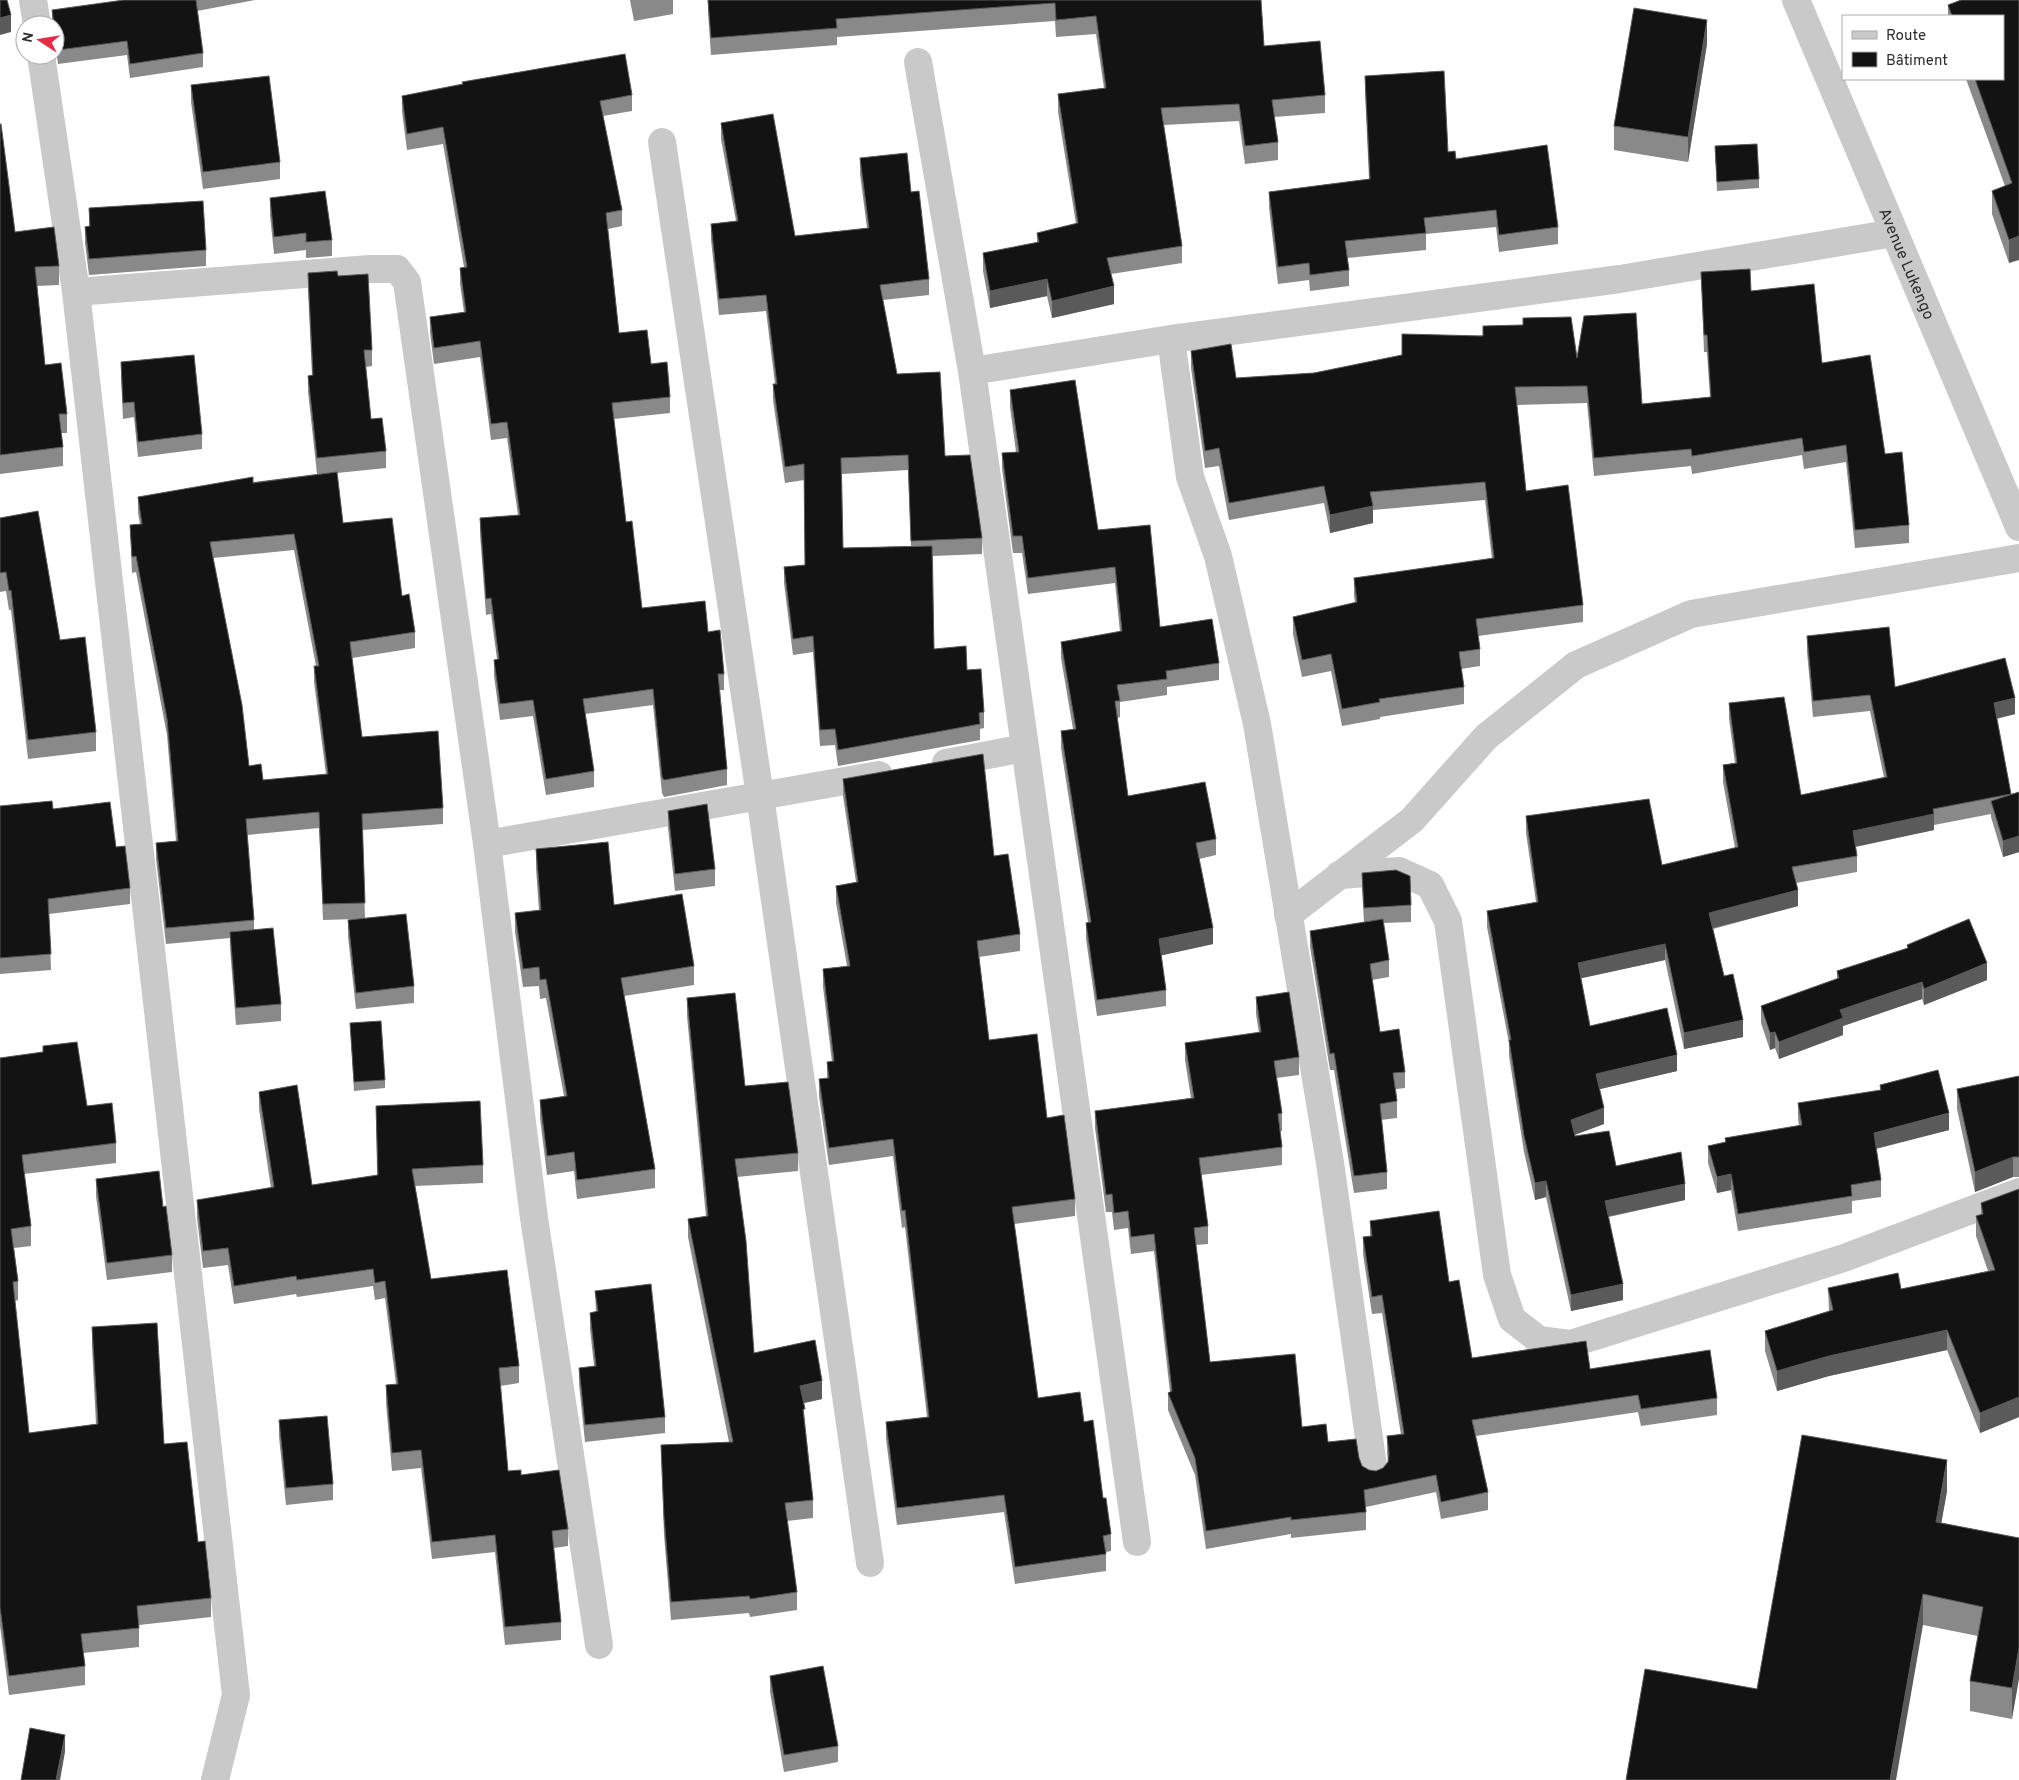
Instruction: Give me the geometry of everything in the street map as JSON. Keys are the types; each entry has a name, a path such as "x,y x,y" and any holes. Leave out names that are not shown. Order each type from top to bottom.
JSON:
{"street":[{"path":"33,0 35,15"},
{"name":"Avenue Lukengo","path":"1796,0 2019,527"},
{"path":"918,62 972,371 1137,1542"},
{"path":"43,65 76,292 236,1695 215,1780"},
{"path":"662,142 760,796 870,1563"},
{"path":"972,371 1171,339 1620,280 1894,233"},
{"path":"76,292 370,269 397,269 407,282 487,844 534,1218 599,1645"},
{"path":"1171,339 1190,477 1218,556 1257,724 1330,1163 1374,1473"},
{"path":"1288,915 1412,820 1486,737 1576,665 1691,614 2019,558"},
{"path":"487,844 1025,748"},
{"path":"1339,875 1399,871 1430,885 1448,921 1497,1275 1512,1319 1539,1340 1570,1344 1844,1258 2019,1192"}],"building":[{"path":"0,0 7,0 11,15 0,18"},
{"path":"124,0 196,0 203,53 130,64 127,41 65,49 65,15 53,15 52,10"},
{"path":"708,0 1261,0 1264,46 1320,41 1325,95 1272,100 1278,142 1245,146 1239,104 1161,108 1182,246 1107,258 1114,286 1052,301 1047,279 990,291 983,253 1039,242 1037,233 1078,223 1058,94 1106,88 1096,16 1056,20 1055,3 836,19 837,28 711,38"},
{"path":"1961,0 2019,0 2019,236 2009,240 1992,191 2012,183 1975,80 2004,80 2004,15 1952,15 1948,5"},
{"path":"1634,8 1707,20 1688,137 1614,126"},
{"path":"625,54 632,95 600,101 622,210 606,213 619,333 647,330 651,364 667,362 670,397 612,403 626,522 632,521 642,608 705,601 708,632 720,630 724,674 718,674 727,769 664,780 662,777 653,689 583,699 594,771 546,779 533,700 500,704 494,660 499,659 491,598 486,599 480,518 520,515 507,422 491,424 480,341 434,348 430,317 466,312 460,268 467,267 443,127 407,134 402,96 463,84 462,82"},
{"path":"1444,71 1448,152 1455,151 1456,159 1547,145 1558,227 1499,235 1496,210 1424,218 1426,233 1345,241 1349,270 1310,275 1309,263 1278,267 1269,192 1370,179 1365,76"},
{"path":"269,76 280,162 203,172 191,85"},
{"path":"773,114 795,236 869,228 860,158 907,153 911,192 919,191 929,279 880,285 897,374 940,372 945,456 970,455 982,538 911,541 908,455 841,458 843,548 932,546 934,649 966,646 967,670 981,669 984,712 979,713 980,724 838,750 835,729 820,730 813,636 793,639 784,567 805,565 804,464 785,467 773,384 777,384 766,295 719,299 711,224 738,221 721,123"},
{"path":"0,124 15,232 54,227 59,266 35,267 45,365 61,363 67,414 59,414 63,447 0,455"},
{"path":"1757,144 1759,179 1717,182 1715,146"},
{"path":"325,191 332,240 306,242 306,233 274,237 270,198"},
{"path":"203,201 206,250 89,259 85,227 90,226 89,208"},
{"path":"1750,269 1751,291 1814,284 1822,363 1870,355 1885,454 1902,452 1909,525 1855,530 1846,445 1804,452 1802,438 1692,456 1691,449 1594,458 1587,386 1515,387 1526,491 1568,485 1583,605 1476,619 1480,649 1459,652 1464,687 1379,699 1380,702 1342,709 1331,654 1302,660 1293,617 1357,602 1354,578 1494,558 1485,482 1370,492 1373,506 1330,515 1324,486 1229,503 1219,448 1205,451 1191,351 1231,344 1236,378 1314,373 1402,355 1402,334 1483,336 1483,326 1523,325 1523,318 1571,317 1577,358 1584,316 1636,313 1642,404 1711,397 1707,335 1704,335 1701,272"},
{"path":"337,271 338,276 368,274 372,350 364,350 371,419 382,418 386,451 317,458 308,376 313,375 308,273"},
{"path":"194,355 202,434 138,442 134,402 123,403 121,362"},
{"path":"1075,380 1098,530 1150,525 1160,627 1212,619 1219,663 1166,671 1167,679 1117,685 1120,701 1115,701 1128,796 1205,782 1216,839 1196,843 1213,928 1159,939 1166,990 1097,1000 1086,923 1091,922 1061,731 1076,729 1061,642 1122,631 1115,567 1028,578 1022,536 1013,536 1002,453 1019,452 1010,390"},
{"path":"337,472 343,523 392,518 402,596 409,594 415,632 350,642 362,737 438,731 443,808 362,814 365,903 323,904 319,812 246,819 254,920 166,928 156,843 178,841 167,719 136,556 132,557 130,525 142,524 138,497 253,477 253,483","holes":["294,534 319,666 314,666 328,774 263,780 261,764 249,766 242,705 210,542"]},
{"path":"38,511 60,640 85,637 96,732 28,740 11,590 9,591 6,572 0,573 0,518"},
{"path":"1889,627 1895,687 2005,658 2015,698 1994,703 2011,794 1933,809 1934,814 1853,831 1857,856 1792,867 1798,890 1709,913 1724,976 1733,974 1743,1020 1684,1033 1665,944 1578,963 1590,1026 1667,1008 1677,1055 1596,1074 1604,1108 1571,1120 1575,1136 1609,1131 1616,1166 1681,1152 1685,1184 1605,1201 1623,1284 1571,1295 1546,1181 1535,1183 1524,1136 1509,1040 1511,1040 1487,911 1538,902 1526,816 1649,799 1662,865 1738,847 1723,765 1737,763 1729,703 1784,697 1801,795 1887,777 1870,695 1813,701 1807,636"},
{"path":"983,754 994,856 1008,854 1020,934 977,941 989,1040 1037,1034 1047,1118 1064,1115 1075,1199 1012,1207 1038,1398 1080,1392 1084,1422 1093,1420 1103,1498 1106,1498 1111,1534 1103,1536 1106,1554 1015,1567 1004,1495 897,1508 886,1422 929,1417 905,1210 902,1211 893,1139 829,1148 819,1079 829,1078 827,1062 834,1061 823,969 850,966 836,886 858,882 843,779"},
{"path":"2019,792 2019,836 2003,841 1991,801"},
{"path":"52,801 53,809 110,802 116,847 125,846 130,888 48,899 51,954 0,958 0,806"},
{"path":"707,804 715,869 675,874 668,811"},
{"path":"608,842 614,905 682,894 694,966 621,978 655,1169 577,1180 574,1152 547,1156 540,1100 567,1096 546,979 540,980 539,967 523,969 515,913 541,910 536,849"},
{"path":"1396,870 1410,876 1411,905 1364,908 1362,873"},
{"path":"406,914 414,986 356,993 348,920"},
{"path":"1383,919 1389,960 1370,964 1380,1032 1399,1029 1405,1072 1393,1073 1397,1101 1380,1104 1387,1172 1354,1176 1334,1053 1330,1054 1310,931"},
{"path":"1969,919 1987,963 1924,989 1922,982 1840,1010 1843,1018 1779,1042 1775,1032 1770,1033 1761,1006 1839,978 1837,971 1908,948 1907,945"},
{"path":"273,928 281,1004 236,1008 230,932"},
{"path":"1289,992 1299,1057 1274,1061 1282,1113 1278,1114 1282,1147 1199,1158 1208,1226 1194,1228 1210,1362 1295,1354 1302,1427 1326,1424 1328,1442 1356,1439 1362,1466 1376,1471 1383,1468 1388,1462 1389,1454 1387,1436 1404,1434 1382,1295 1372,1297 1363,1237 1372,1236 1370,1221 1439,1211 1449,1282 1459,1280 1472,1358 1586,1341 1590,1369 1710,1350 1717,1398 1641,1409 1638,1395 1472,1420 1488,1492 1441,1502 1436,1475 1364,1490 1366,1512 1291,1520 1291,1517 1206,1531 1195,1458 1168,1393 1172,1391 1154,1234 1131,1237 1128,1211 1114,1213 1112,1194 1106,1195 1095,1111 1194,1098 1185,1043 1261,1032 1256,997"},
{"path":"735,993 745,1086 788,1082 798,1153 735,1159 746,1241 754,1353 815,1340 822,1381 800,1386 805,1409 803,1409 813,1500 785,1503 797,1592 750,1599 749,1596 671,1602 664,1517 661,1445 733,1442 688,1219 708,1216 687,998"},
{"path":"381,1021 385,1080 354,1082 350,1023"},
{"path":"77,1042 87,1106 112,1103 116,1143 22,1155 31,1226 11,1229 18,1281 13,1282 29,1433 98,1424 92,1327 157,1323 164,1444 187,1442 198,1542 205,1541 211,1598 137,1606 139,1628 81,1634 85,1666 9,1676 0,1607 0,1058 43,1052 43,1046"},
{"path":"1938,1070 1949,1113 1874,1133 1881,1180 1851,1185 1852,1196 1738,1214 1731,1174 1717,1177 1708,1146 1726,1142 1725,1138 1802,1125 1798,1103 1881,1090 1880,1085"},
{"path":"2019,1076 2019,1157 2013,1157 1975,1172 1957,1089"},
{"path":"297,1085 312,1185 378,1175 376,1106 480,1101 483,1165 412,1169 431,1279 507,1270 519,1366 499,1368 508,1471 521,1470 521,1475 559,1470 568,1529 552,1531 561,1622 505,1627 495,1535 432,1542 421,1450 392,1453 386,1385 398,1384 385,1281 375,1283 373,1269 297,1280 296,1276 234,1286 228,1248 203,1251 197,1200 274,1187 259,1092"},
{"path":"159,1171 163,1207 166,1206 172,1255 107,1263 96,1179"},
{"path":"2019,1189 2019,1397 1980,1413 1947,1330 1829,1356 1777,1371 1765,1331 1833,1310 1828,1288 1898,1273 1901,1289 1995,1270 1976,1216 1983,1214 1981,1203"},
{"path":"651,1284 665,1417 585,1425 579,1368 596,1366 590,1313 598,1311 595,1291"},
{"path":"327,1416 333,1484 286,1488 279,1420"},
{"path":"1802,1435 1947,1460 1936,1522 2019,1538 2019,1648 2012,1688 1970,1681 1983,1607 1923,1594 1890,1780 1626,1780 1645,1669 1757,1689"},
{"path":"823,1666 838,1746 784,1755 770,1676"},
{"path":"30,1728 65,1735 56,1780 21,1780"}]}
